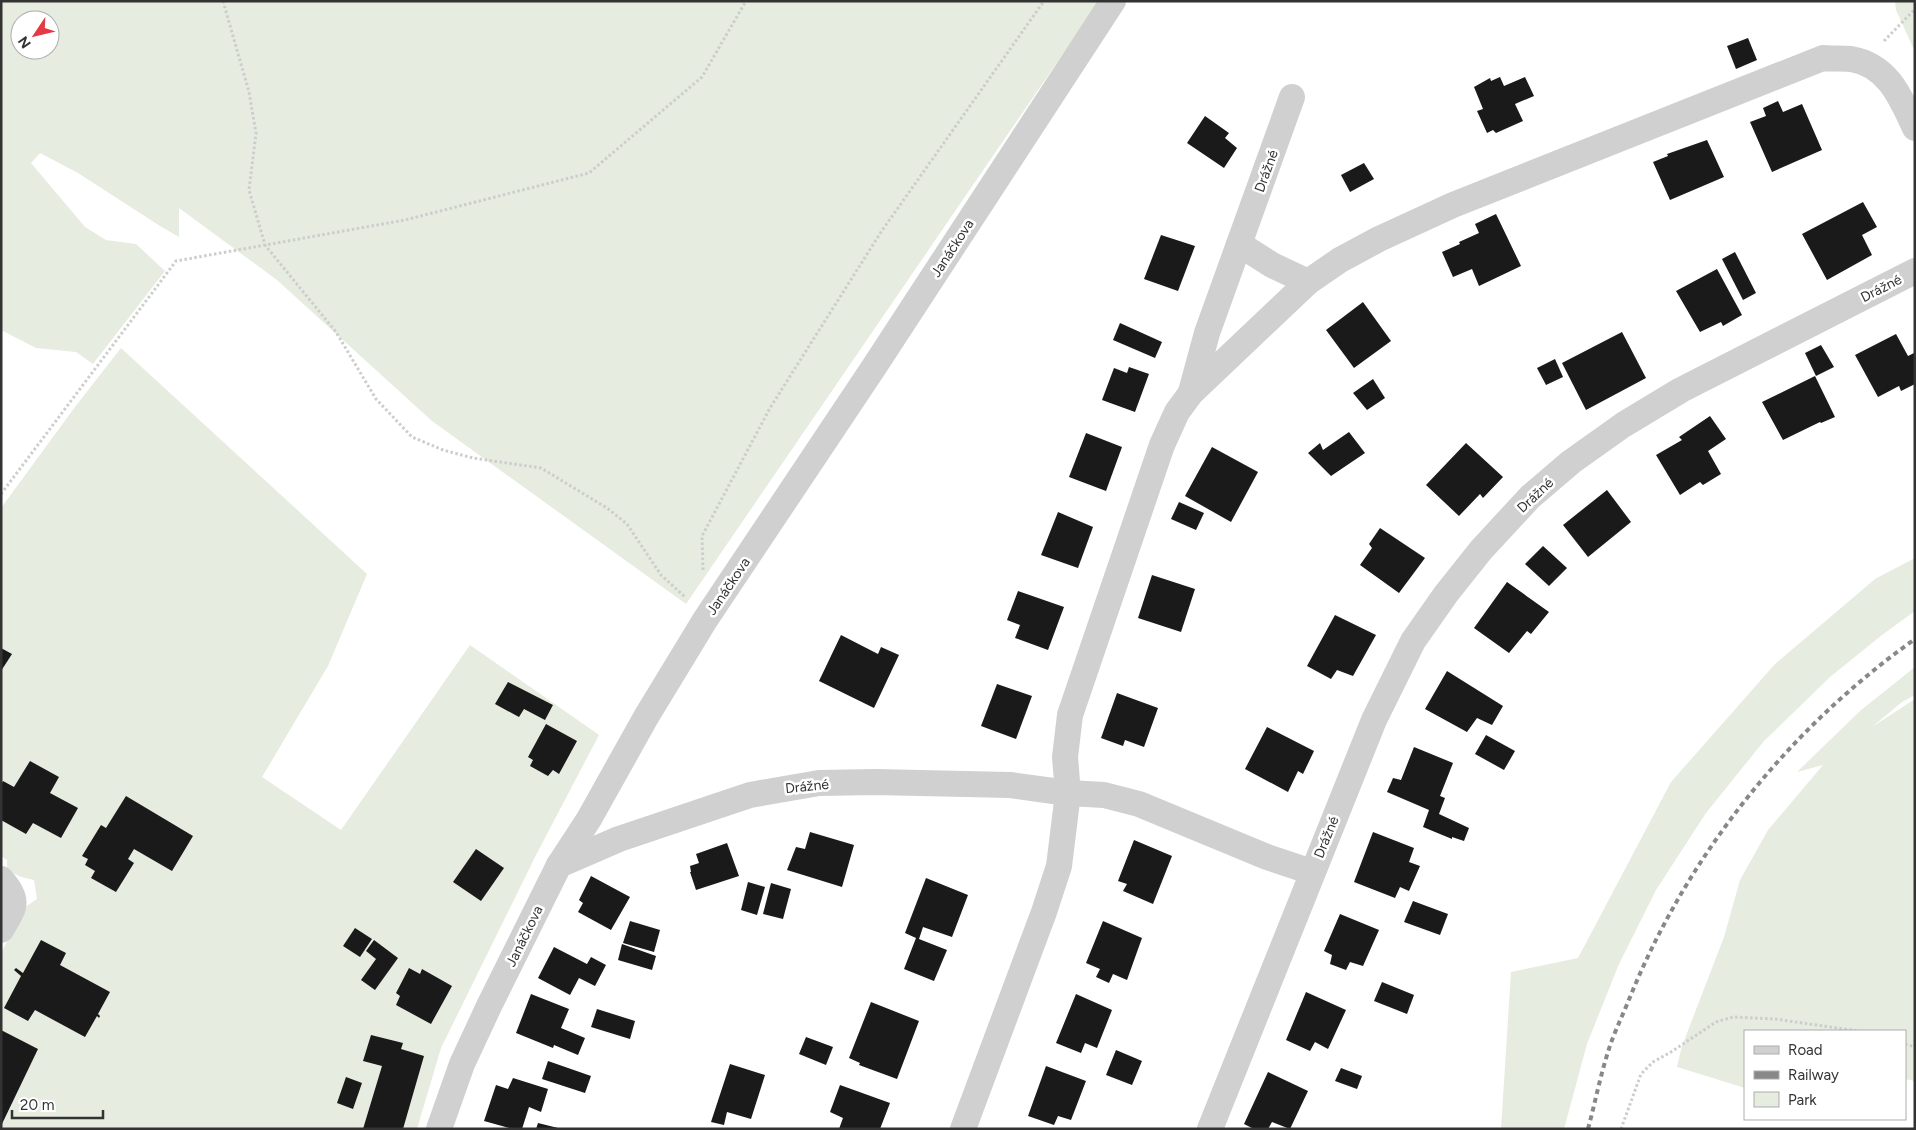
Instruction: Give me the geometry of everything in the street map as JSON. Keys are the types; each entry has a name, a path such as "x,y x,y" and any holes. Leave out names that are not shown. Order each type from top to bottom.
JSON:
{"street":[{"name":"Janáčkova","path":"439,1129 462,1064 559,865 589,819 646,717 706,620 1113,1"},
{"name":"Drážné","path":"963,1129 1044,912 1059,866 1068,793 1065,757 1070,715 1162,445 1177,412 1191,393 1308,282 1340,260 1379,238 1453,205 1823,58 1850,59 1874,66 1897,91 1915,128"},
{"name":"Drážné","path":"1191,393 1207,333 1292,97"},
{"path":"1239,244 1272,264 1308,282"},
{"name":"Drážné","path":"1210,1129 1374,720 1413,641 1446,594 1481,550 1530,497 1571,462 1623,425 1673,395 1915,271"},
{"name":"Drážné","path":"559,865 619,839 750,795 810,784 875,782 1010,786 1104,796 1139,804 1267,857 1312,872"},
{"path":"1,879 13,896 15,905 1,930"}],"path":[{"path":"223,1 249,92 256,133 249,190 265,245 336,332 376,399 412,437 443,450 473,458 541,468 606,508 627,524 661,575 706,620"},
{"path":"1,494 176,261 405,220 589,174 702,77 746,1"},
{"path":"704,574 702,536 770,408 882,232 1044,1"},
{"path":"1863,62 1915,10"},
{"path":"1621,1129 1641,1074 1654,1062 1716,1022 1733,1017 1775,1020 1850,1030"}],"green space":[{"path":"1,1 1099,1 686,604 432,421 277,280 179,208 179,237 78,173 40,153 31,163 85,227 106,240 136,244 165,271 93,364 76,352 36,348 1,330"},
{"path":"1895,1 1915,1 1915,52 1896,10"},
{"path":"121,348 367,574 328,666 262,777 341,830 470,645 599,735 536,855 441,1048 417,1129 1,1129 1,953 25,907 37,899 34,880 21,877 7,870 7,860 1,856 1,508"},
{"path":"1915,558 1915,611 1830,677 1764,741 1706,813 1656,890 1619,964 1587,1044 1564,1129 1501,1129 1511,972 1578,958 1671,782 1775,664 1875,579"},
{"path":"1915,667 1915,695 1902,702 1872,727 1915,699 1915,1081 1906,1079 1906,1030 1744,1030 1744,1088 1677,1067 1682,1046 1724,937 1740,880 1768,830 1823,765 1797,772 1860,711"}],"building":[{"path":"1748,38 1757,60 1736,69 1727,46"},
{"path":"1500,77 1504,86 1525,77 1534,96 1515,104 1523,121 1496,133 1493,130 1487,133 1477,111 1483,109 1474,87 1490,78 1491,81"},
{"path":"1778,101 1783,112 1802,104 1822,150 1772,172 1750,122 1766,116 1763,108"},
{"path":"1205,116 1229,133 1225,138 1237,148 1224,168 1187,143"},
{"path":"1707,140 1724,177 1670,200 1653,162 1668,156 1667,154"},
{"path":"1364,163 1374,179 1350,192 1341,175"},
{"path":"1863,202 1877,227 1862,235 1872,255 1827,280 1802,234"},
{"path":"1496,214 1521,266 1479,286 1472,269 1453,277 1442,252 1479,233 1475,224"},
{"path":"1161,235 1195,246 1178,291 1144,279"},
{"path":"1735,252 1756,293 1743,300 1722,259"},
{"path":"1717,269 1742,315 1723,326 1721,322 1700,332 1676,291"},
{"path":"1363,302 1391,341 1354,368 1326,330"},
{"path":"1120,323 1162,342 1155,358 1113,340"},
{"path":"1622,332 1646,378 1586,410 1562,363"},
{"path":"1896,334 1908,356 1914,353 1915,355 1915,384 1901,391 1899,386 1878,397 1855,355"},
{"path":"1821,345 1834,367 1816,376 1805,353"},
{"path":"1555,359 1563,377 1546,385 1537,368"},
{"path":"1129,367 1149,374 1135,412 1102,400 1114,368 1127,373"},
{"path":"1815,376 1835,417 1783,440 1762,402"},
{"path":"1373,379 1385,398 1367,410 1353,393"},
{"path":"1710,416 1726,439 1708,451 1721,474 1703,485 1700,482 1680,495 1656,455 1682,440 1679,437"},
{"path":"1349,432 1365,453 1331,476 1308,453 1320,443 1323,450"},
{"path":"1086,433 1122,447 1106,491 1069,477"},
{"path":"1466,443 1503,477 1483,498 1480,494 1459,516 1426,485"},
{"path":"1212,447 1258,472 1231,522 1185,496"},
{"path":"1607,490 1631,522 1588,557 1563,525"},
{"path":"1179,502 1204,513 1196,530 1171,519"},
{"path":"1058,512 1093,527 1078,568 1041,555"},
{"path":"1380,528 1425,558 1399,593 1360,565 1372,548 1369,544"},
{"path":"1543,546 1567,568 1549,586 1525,564"},
{"path":"1152,575 1195,589 1181,632 1138,618"},
{"path":"1507,582 1549,612 1531,634 1527,631 1509,653 1474,628"},
{"path":"1018,591 1064,607 1048,650 1015,638 1020,625 1007,620"},
{"path":"1335,615 1376,635 1353,676 1337,670 1331,679 1307,666"},
{"path":"841,635 878,654 881,647 899,655 874,708 819,681"},
{"path":"1,648 12,654 1,671"},
{"path":"1447,671 1503,706 1492,725 1477,718 1467,732 1425,709"},
{"path":"508,682 553,705 545,720 524,709 519,717 495,704"},
{"path":"997,684 1032,696 1016,739 981,726"},
{"path":"1117,693 1158,708 1144,747 1125,740 1123,746 1101,738"},
{"path":"546,724 577,741 559,774 553,770 548,776 530,766 533,760 528,757"},
{"path":"1267,727 1314,751 1303,774 1298,771 1288,792 1245,769"},
{"path":"1486,735 1515,751 1504,770 1475,754"},
{"path":"1414,747 1453,763 1440,796 1445,798 1439,814 1469,828 1464,841 1452,837 1452,839 1423,827 1429,810 1387,792 1393,778 1401,780"},
{"path":"30,761 59,777 50,793 78,808 61,838 33,823 26,834 1,820 1,784 3,781 14,787"},
{"path":"126,796 193,836 172,871 134,849 128,859 134,863 116,892 91,878 95,871 85,865 88,859 82,856 101,825 106,828"},
{"path":"810,832 854,845 842,887 787,870 796,847 805,849"},
{"path":"1373,832 1414,848 1409,862 1420,866 1409,891 1400,887 1395,898 1354,882"},
{"path":"1134,840 1172,856 1153,904 1123,891 1127,884 1118,881"},
{"path":"727,843 739,876 696,890 690,866 699,863 696,854"},
{"path":"476,849 504,868 481,901 453,882"},
{"path":"591,876 630,897 611,930 578,912 583,903 579,900"},
{"path":"926,878 968,895 952,937 923,927 919,939 947,950 934,981 904,969 916,938 905,933"},
{"path":"748,882 765,887 757,915 741,910"},
{"path":"771,883 791,889 783,919 763,914"},
{"path":"1413,901 1448,914 1440,935 1404,922"},
{"path":"1340,914 1379,930 1363,966 1350,962 1346,970 1330,964 1332,955 1324,951"},
{"path":"630,921 660,930 654,952 623,943"},
{"path":"1103,921 1142,938 1127,980 1113,974 1109,983 1096,977 1100,969 1086,963"},
{"path":"355,928 372,939 360,957 343,946"},
{"path":"41,940 66,953 60,965 110,992 98,1014 99,1018 97,1016 85,1037 35,1010 28,1021 4,1008 21,976 14,970 16,968 23,973"},
{"path":"374,940 398,958 375,990 361,980 376,959 366,951"},
{"path":"622,944 656,956 652,970 618,960"},
{"path":"554,947 587,964 591,957 606,965 595,986 579,978 570,995 538,978"},
{"path":"409,968 420,974 422,969 452,986 431,1024 396,1005 400,996 396,993"},
{"path":"1382,982 1414,995 1407,1014 1374,1001"},
{"path":"1306,992 1346,1010 1328,1049 1315,1042 1310,1051 1286,1040"},
{"path":"531,994 569,1009 561,1028 585,1038 578,1055 554,1045 553,1048 516,1033"},
{"path":"1076,994 1112,1010 1097,1048 1085,1043 1081,1053 1056,1043"},
{"path":"871,1002 919,1021 897,1079 859,1065 860,1063 849,1058"},
{"path":"597,1009 635,1021 630,1039 591,1027"},
{"path":"1,1030 38,1049 1,1126"},
{"path":"371,1035 403,1043 401,1049 424,1056 403,1129 363,1129 382,1066 363,1061"},
{"path":"806,1037 833,1047 826,1065 799,1054"},
{"path":"1116,1050 1142,1061 1132,1085 1106,1075"},
{"path":"548,1061 591,1076 585,1093 542,1079"},
{"path":"730,1064 765,1075 751,1119 727,1112 724,1125 711,1122"},
{"path":"1046,1066 1086,1081 1071,1120 1058,1116 1054,1125 1028,1116"},
{"path":"1341,1068 1362,1076 1357,1089 1335,1081"},
{"path":"1268,1072 1308,1091 1290,1129 1272,1122 1268,1129 1254,1129 1244,1124"},
{"path":"346,1077 362,1083 353,1109 337,1103"},
{"path":"513,1078 548,1089 541,1112 529,1107 522,1129 513,1129 484,1121 496,1085 508,1089"},
{"path":"840,1085 890,1103 880,1129 839,1129 843,1118 830,1112"},
{"path":"538,1123 558,1128 558,1129 536,1129"}],"railway":[{"path":"1588,1129 1602,1071 1628,1002 1652,949 1679,897 1711,847 1745,800 1783,756 1824,714 1868,675 1915,639"}]}
